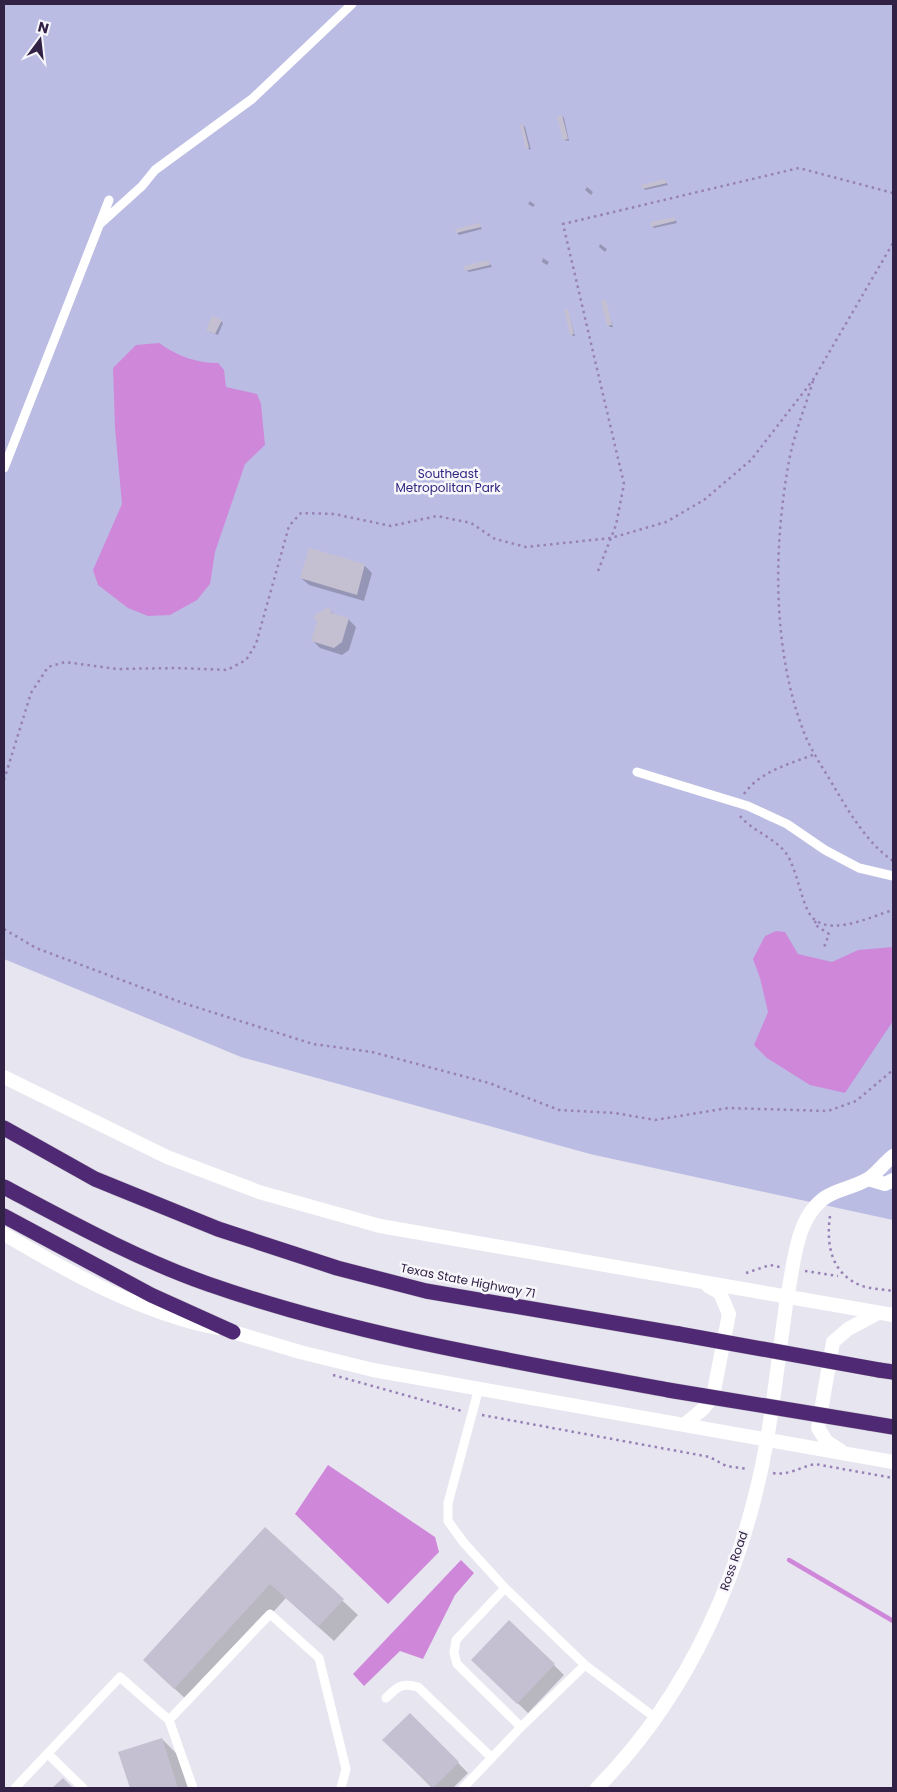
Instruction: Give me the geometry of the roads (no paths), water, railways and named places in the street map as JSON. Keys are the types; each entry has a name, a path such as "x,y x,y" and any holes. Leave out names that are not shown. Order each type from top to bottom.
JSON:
{"highway":[{"name":"Texas State Highway 71","path":"4,1128 95,1179 218,1229 337,1268 426,1291 886,1371"},
{"path":"4,1186 134,1253 207,1283 304,1314 409,1342 668,1390 893,1427"},
{"path":"4,1216 151,1295 233,1332"}],"street":[{"path":"4,1077 168,1158 259,1192 380,1226 893,1316"},
{"path":"893,1156 868,1178 885,1184 893,1180"},
{"name":"Ross Road","path":"597,1788 620,1765 657,1719 689,1667 715,1612 740,1547 767,1440 787,1298 805,1220 816,1205 840,1189 868,1178"},
{"path":"4,1234 44,1258 152,1310 300,1352 373,1370 893,1462"},
{"path":"684,1425 703,1410 713,1396 729,1314 720,1293 702,1283"},
{"path":"846,1454 827,1442 818,1428 832,1342 848,1329 878,1313"}],"lane":[{"path":"100,224 142,186 155,170 252,99 352,4"},
{"path":"4,468 110,200"},
{"path":"637,772 738,803 787,824 825,850 859,868 893,876"},
{"path":"479,1388 448,1503 448,1521 464,1543 505,1588 585,1665 657,1719"},
{"path":"505,1588 456,1640 454,1653 457,1664 522,1727"},
{"path":"169,1720 270,1614 319,1658 346,1769 341,1788"},
{"path":"463,1788 585,1665"},
{"path":"15,1788 120,1678 169,1720 193,1788"},
{"path":"386,1698 399,1685 408,1684 418,1687 492,1758"},
{"path":"48,1754 83,1788"}],"waterway":[{"path":"789,1560 893,1621"}],"park label":[{"name":"Southeast Metropolitan Park","path":"448,481"}]}
